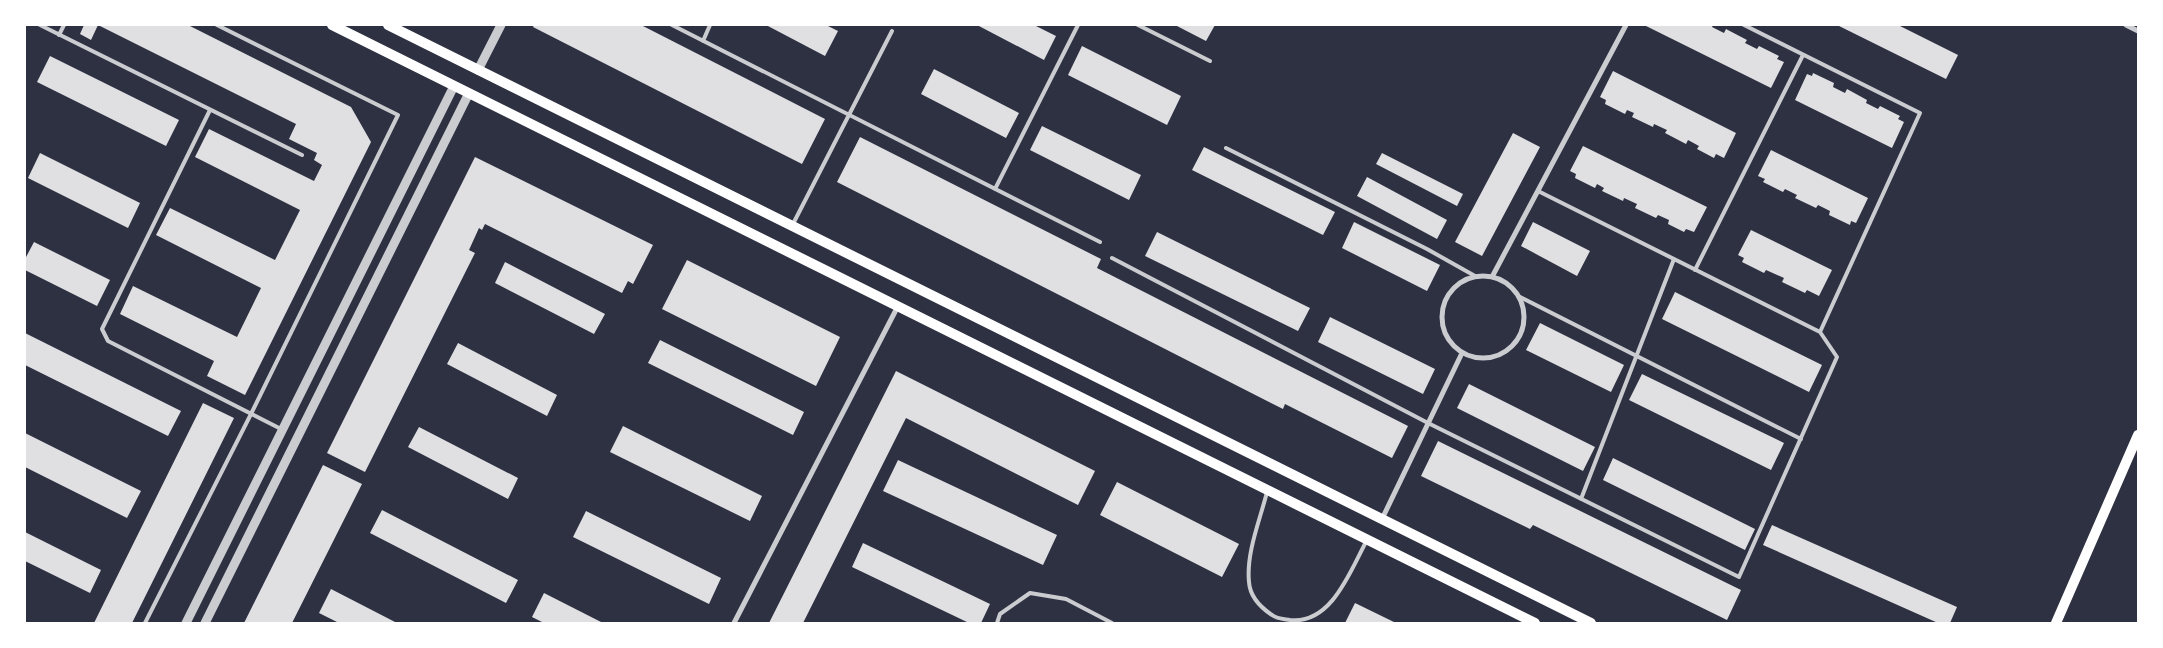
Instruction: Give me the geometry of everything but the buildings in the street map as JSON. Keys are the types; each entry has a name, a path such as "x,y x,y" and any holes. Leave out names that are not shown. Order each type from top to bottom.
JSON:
{"main road":[{"path":"332,25 1536,623"},
{"path":"388,25 1590,623"},
{"path":"2056,623 2138,435"}],"street":[{"path":"478,70 501,25"},
{"path":"1492,277 1626,25"},
{"path":"2126,25 2138,31"},
{"path":"186,623 454,86"},
{"path":"205,623 469,93"},
{"path":"1475,276 1492,277 1507,284 1518,296 1524,311 1523,328 1516,342 1504,353 1489,358 1474,358 1462,353 1448,340 1442,326 1442,310 1448,295 1459,283 1475,276"},
{"path":"734,623 898,306"},
{"path":"1382,519 1462,353"}],"lane":[{"path":"40,25 302,156"},
{"path":"60,35 64,25"},
{"path":"145,623 251,414 398,115 217,25"},
{"path":"672,25 1100,242"},
{"path":"703,41 710,25"},
{"path":"995,189 1078,25"},
{"path":"1138,25 1210,61"},
{"path":"1744,25 1920,113 1820,332"},
{"path":"792,226 892,31"},
{"path":"1695,270 1804,55"},
{"path":"210,110 102,329 108,341 283,430"},
{"path":"1226,148 1427,249 1475,276"},
{"path":"1112,258 1428,423 1739,577 1837,356 1820,332 1538,192"},
{"path":"1581,499 1674,259"},
{"path":"1518,296 1801,439"},
{"path":"1267,490 1251,555 1249,583 1258,605 1275,617 1298,621 1321,613 1337,594 1367,540"},
{"path":"997,623 1000,614 1030,593 1066,598 1112,623"},
{"path":"1272,623 1275,617"}]}
